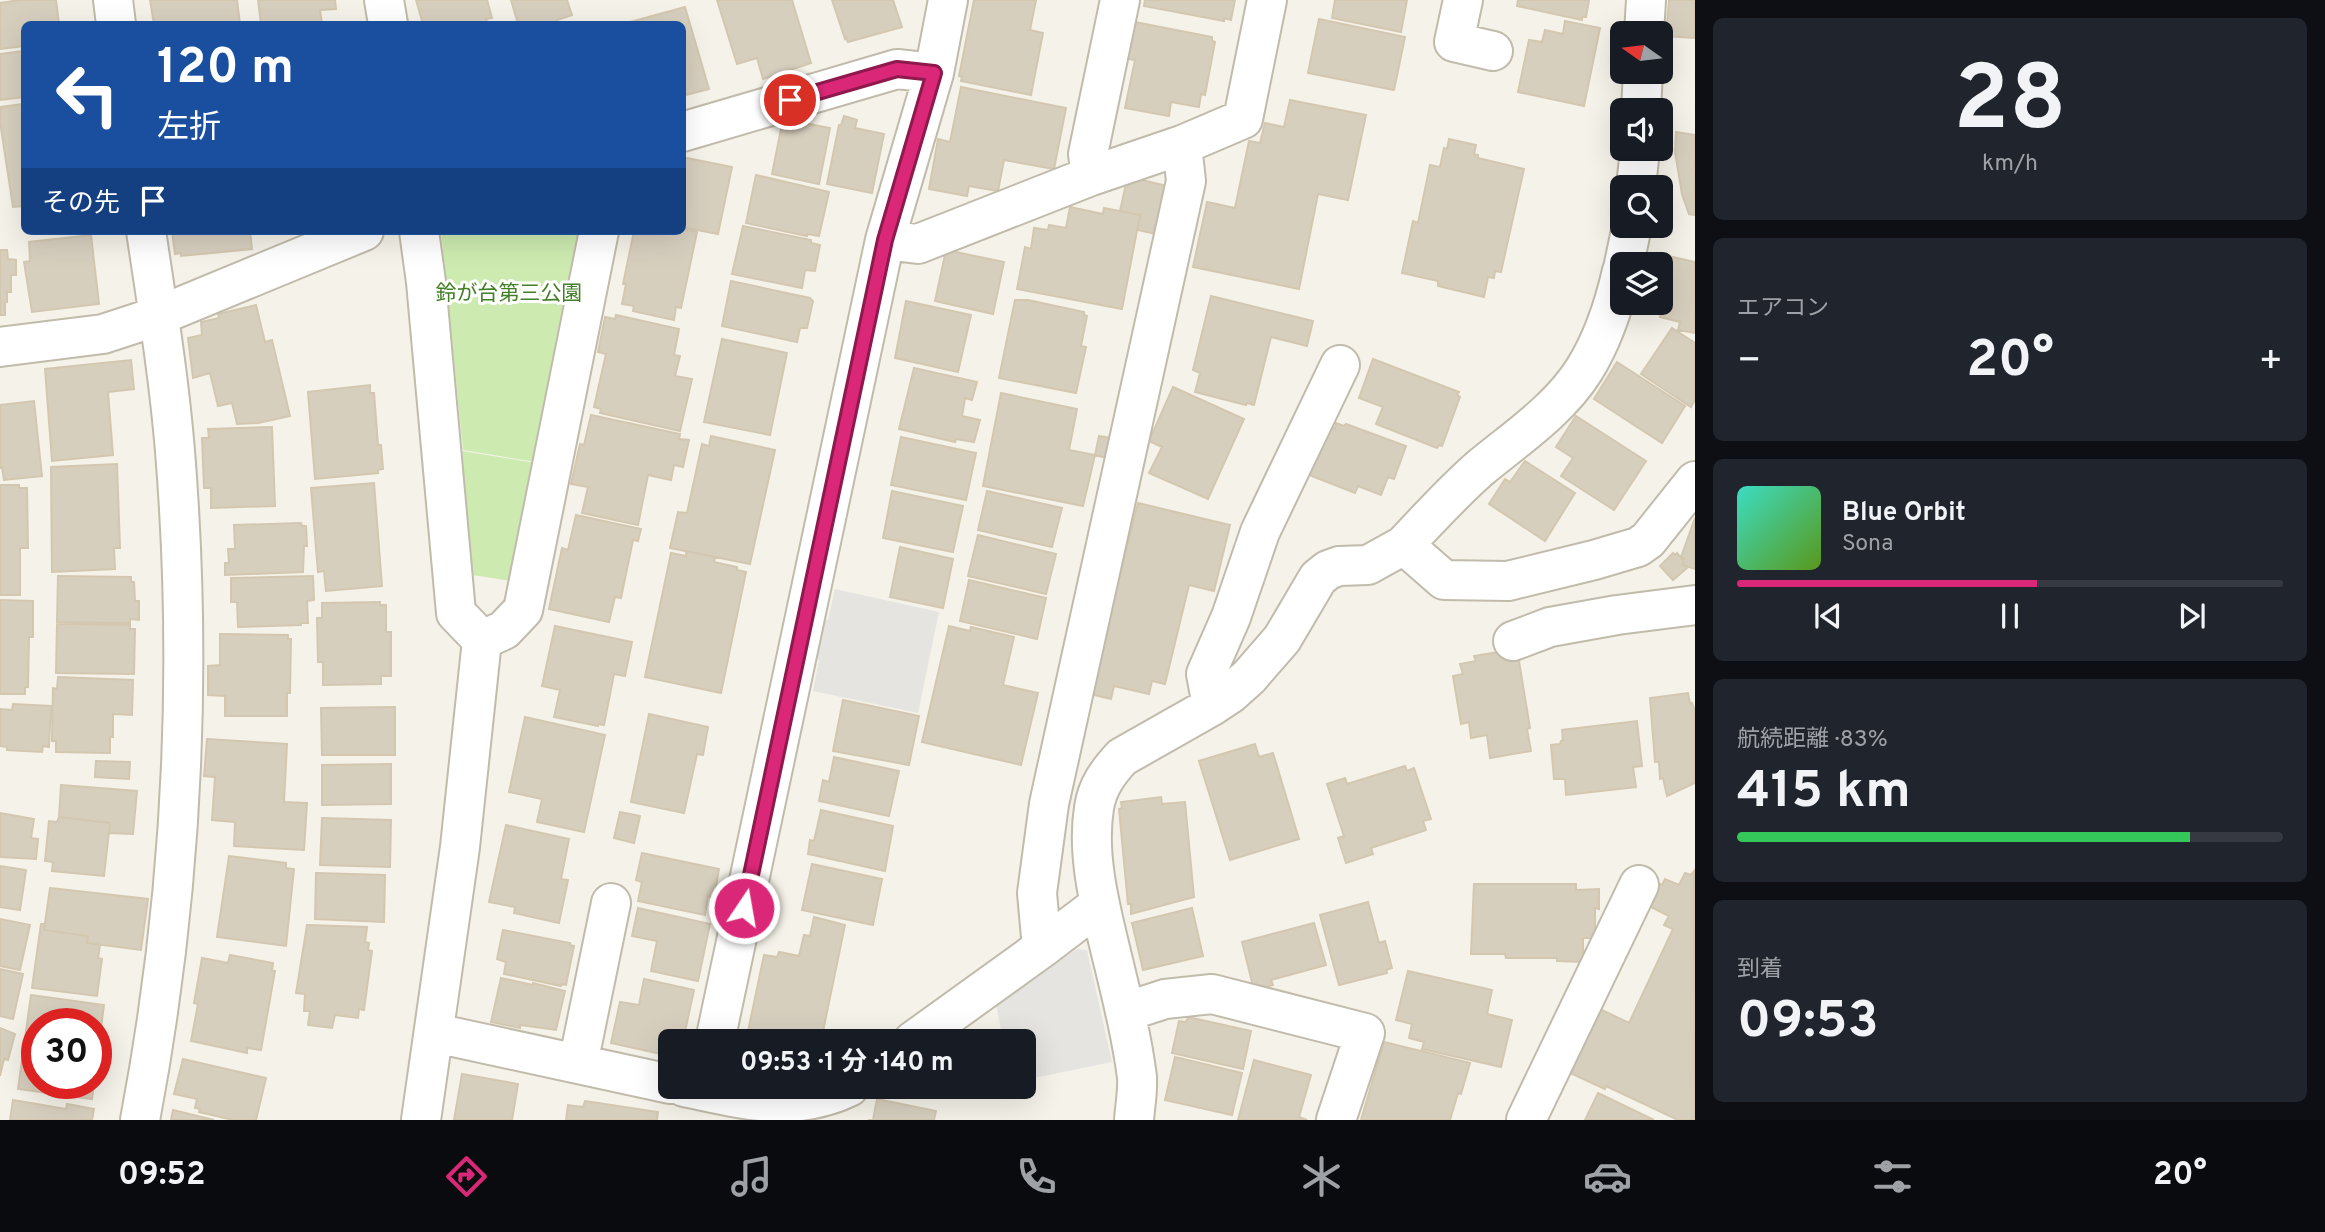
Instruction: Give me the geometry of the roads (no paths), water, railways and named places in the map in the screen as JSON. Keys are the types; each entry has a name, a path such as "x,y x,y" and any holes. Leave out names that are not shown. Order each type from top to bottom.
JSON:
{"street":[{"path":"113,0 116,21"},
{"path":"384,0 388,21"},
{"path":"718,1029 885,240 934,73 948,0"},
{"path":"1091,176 1088,153 1121,0"},
{"path":"885,240 918,244 1091,176 1182,145 1243,118 1266,0"},
{"path":"1463,0 1454,42 1493,51"},
{"path":"1645,21 1646,0"},
{"path":"686,131 897,69 934,73"},
{"path":"1042,948 1037,893 1049,804 1186,181 1182,145"},
{"path":"140,1120 171,912 183,744 183,659 175,449 147,235"},
{"path":"0,347 103,334 158,316 354,235"},
{"path":"420,235 456,613 482,640 460,847 421,1120"},
{"path":"482,640 504,630 523,610 598,235"},
{"path":"1135,1120 1137,1080 1125,1012 1100,904 1093,848 1094,807 1109,771 1122,757 1230,694 1282,639 1318,578 1328,570 1339,566 1368,565 1404,545 1476,472 1555,404 1576,380 1605,329 1610,312"},
{"path":"1212,706 1206,674 1231,617 1260,532 1340,365"},
{"path":"1404,545 1444,580 1508,581 1594,561 1638,547 1648,540 1695,481"},
{"path":"1513,640 1550,627 1695,605"},
{"path":"1526,1120 1639,885"},
{"path":"578,1064 611,904"},
{"path":"930,1029 1100,904"},
{"path":"1125,1012 1166,999 1212,994 1365,1033 1336,1120"},
{"path":"435,1033 658,1080"},
{"path":"747,1099 791,1103 815,1099"}],"park label":[{"name":"鈴が台第三公園","path":"509,293"}]}
